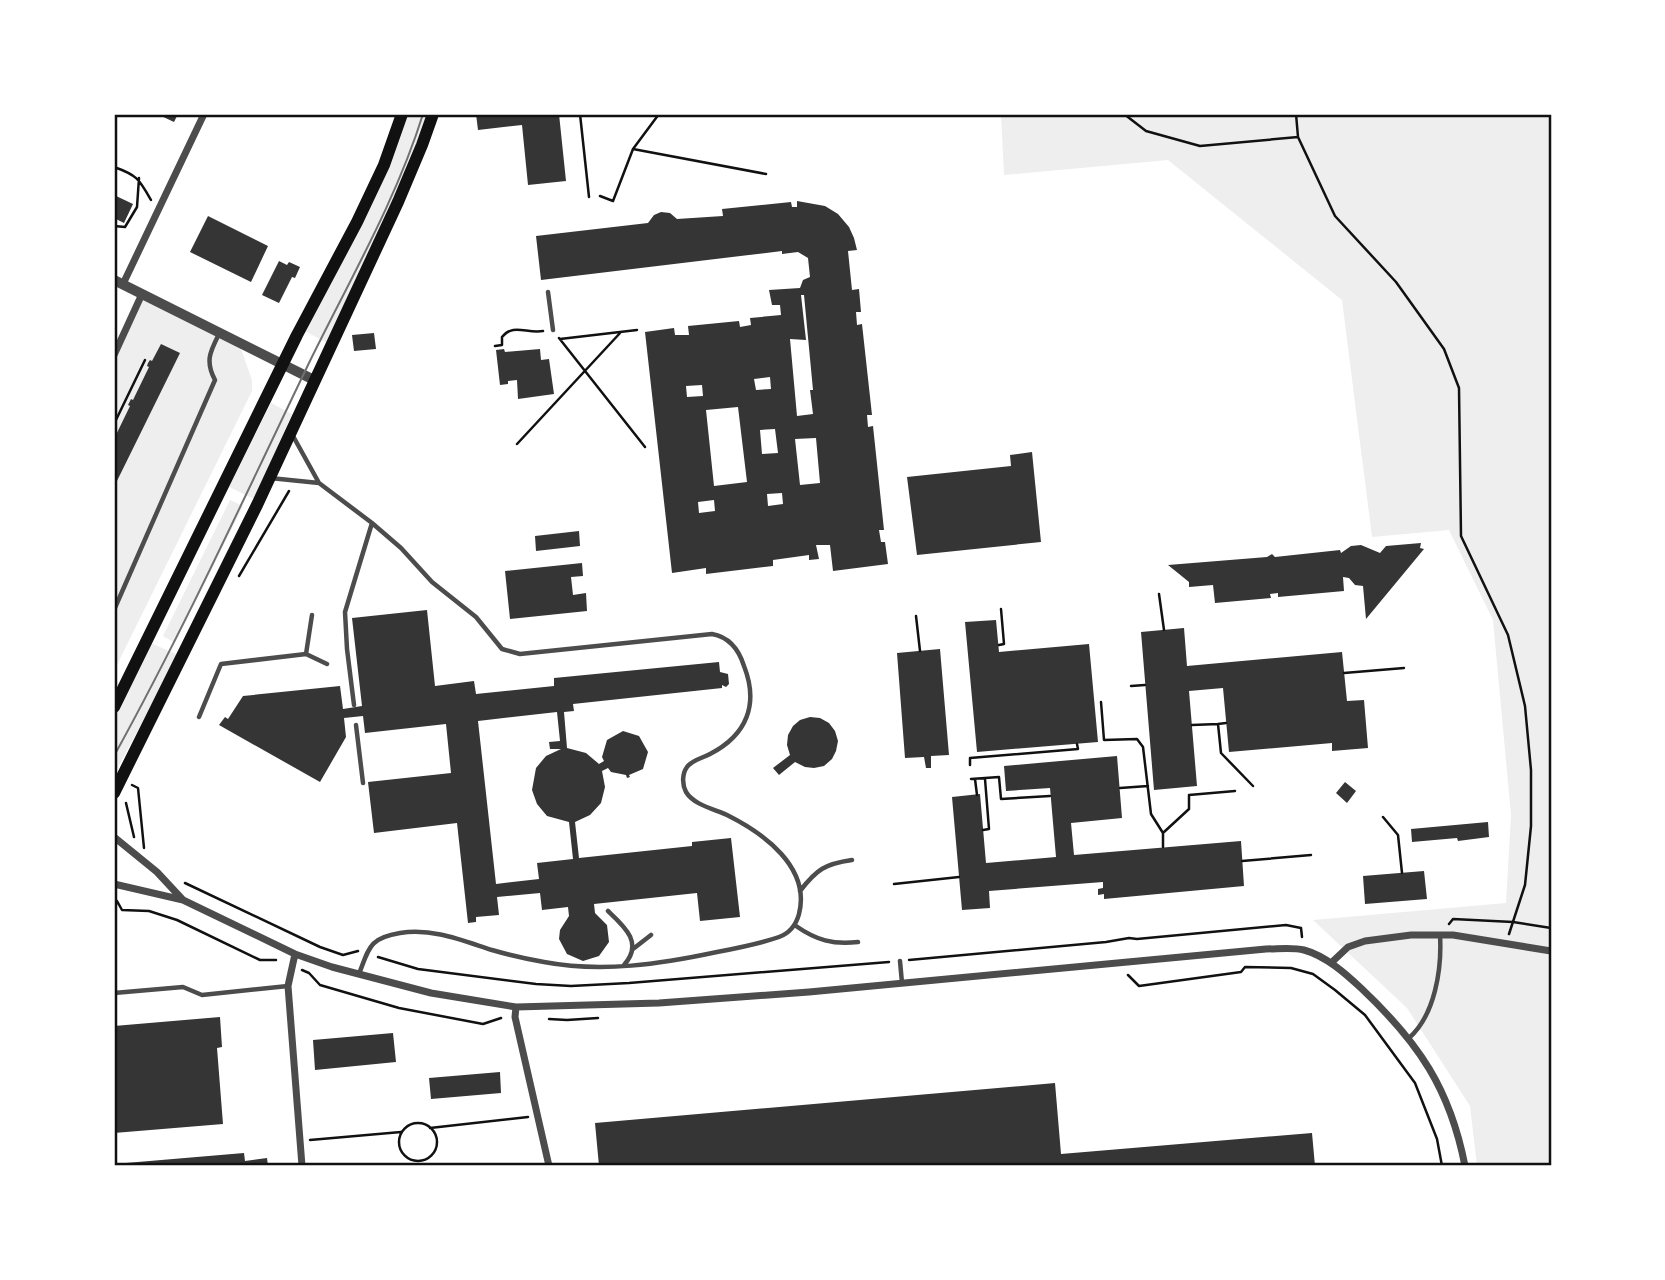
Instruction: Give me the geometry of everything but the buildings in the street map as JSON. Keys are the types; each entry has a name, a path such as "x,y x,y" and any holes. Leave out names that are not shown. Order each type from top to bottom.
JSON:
{"main road":[{"path":"114,707 282,365 357,222 384,165 402,114"},
{"path":"114,793 269,478 398,202 433,114"}],"street":[{"path":"204,114 118,282 314,380"},
{"path":"114,355 142,294"},
{"path":"114,836 156,872 183,900"},
{"path":"114,884 183,900 295,954 359,974 431,993 516,1007 659,1003 1266,949 1304,950 1331,963 1382,1008 1409,1038 1442,1091 1458,1132 1465,1166"},
{"path":"1331,963 1348,947 1365,941 1440,934 1551,951"},
{"path":"295,954 288,986 302,1166"},
{"path":"516,1007 515,1017 549,1166"}],"lane":[{"path":"548,292 552,330"},
{"path":"114,610 215,380 208,367 208,355 219,333"},
{"path":"290,431 319,484 372,523 432,582 476,617 494,642 510,653 712,634 736,648 745,668 751,704 740,731 728,742 687,766 683,778 684,786 687,794 700,804 728,816 762,836 782,853 794,873 799,891 800,909 796,926 783,936 753,945 663,963 594,968 562,965 427,932 400,933 377,939 369,946 359,974"},
{"path":"269,478 319,484"},
{"path":"354,705 345,612 372,523"},
{"path":"306,654 312,615"},
{"path":"199,717 221,664 306,654 327,664"},
{"path":"356,725 363,783"},
{"path":"799,891 829,864 852,860"},
{"path":"608,911 628,931 633,949 631,957 624,965"},
{"path":"796,926 811,937 829,942 858,942"},
{"path":"1409,1038 1426,1017 1437,973 1440,934"},
{"path":"633,949 651,935"},
{"path":"900,961 902,983"},
{"path":"114,993 183,987 202,995 288,986"}],"path":[{"path":"580,114 589,197"},
{"path":"600,196 613,201 633,149 659,114"},
{"path":"1124,114 1146,131 1200,146 1298,137"},
{"path":"1296,114 1298,137 1335,216 1396,282 1444,348 1459,388 1461,536 1508,635 1525,706 1531,770 1531,826 1525,885 1506,944"},
{"path":"633,149 766,174"},
{"path":"114,167 139,178 151,200 159,206"},
{"path":"114,226 125,227 137,207 139,178"},
{"path":"495,346 502,345 502,337 506,331 519,328 532,333 552,330 645,447"},
{"path":"560,339 637,330"},
{"path":"517,444 621,332"},
{"path":"114,424 145,360"},
{"path":"1159,594 1164,630"},
{"path":"999,645 1004,644 1001,609"},
{"path":"916,616 920,651"},
{"path":"1344,673 1404,668"},
{"path":"1131,686 1145,685"},
{"path":"1101,702 1104,740 1137,739 1143,747 1151,814 1163,833 1163,847"},
{"path":"1218,723 1221,753 1253,786"},
{"path":"1192,725 1226,723"},
{"path":"970,765 970,758 1078,749 1077,744"},
{"path":"993,751 994,756"},
{"path":"977,795 973,779 1005,777"},
{"path":"999,778 1001,799 1050,796"},
{"path":"983,830 989,830 985,779"},
{"path":"1120,788 1154,781"},
{"path":"131,784 138,788 144,851 134,838 127,816 126,801 131,784"},
{"path":"1163,833 1189,809 1189,794 1235,791"},
{"path":"1383,817 1398,835 1402,873"},
{"path":"1242,862 1311,855"},
{"path":"894,884 960,877"},
{"path":"114,917 115,901"},
{"path":"1440,934 1453,919 1513,922 1551,928"},
{"path":"430,1128 537,1116"},
{"path":"411,1124 424,1124 430,1128 436,1138 435,1150 427,1159 409,1160 400,1151 401,1132 411,1124"},
{"path":"300,1141 401,1132"},
{"path":"1437,1139 1442,1166"}],"shaded area":[{"path":"407,114 429,114 421,140 327,343 305,331"},
{"path":"1001,114 1551,114 1551,1166 1477,1166 1470,1106 1407,1008 1313,920 1506,903 1511,815 1493,620 1449,530 1372,537 1342,300 1168,160 1004,175"},
{"path":"142,294 239,343 252,380 252,391 114,671 114,355"},
{"path":"271,403 292,414 254,499 229,487"},
{"path":"230,500 243,506 175,643 163,636"},
{"path":"151,643 178,655 116,771 114,718"}],"tram line":[{"path":"114,756 190,611 370,241 399,178 423,114"}]}
